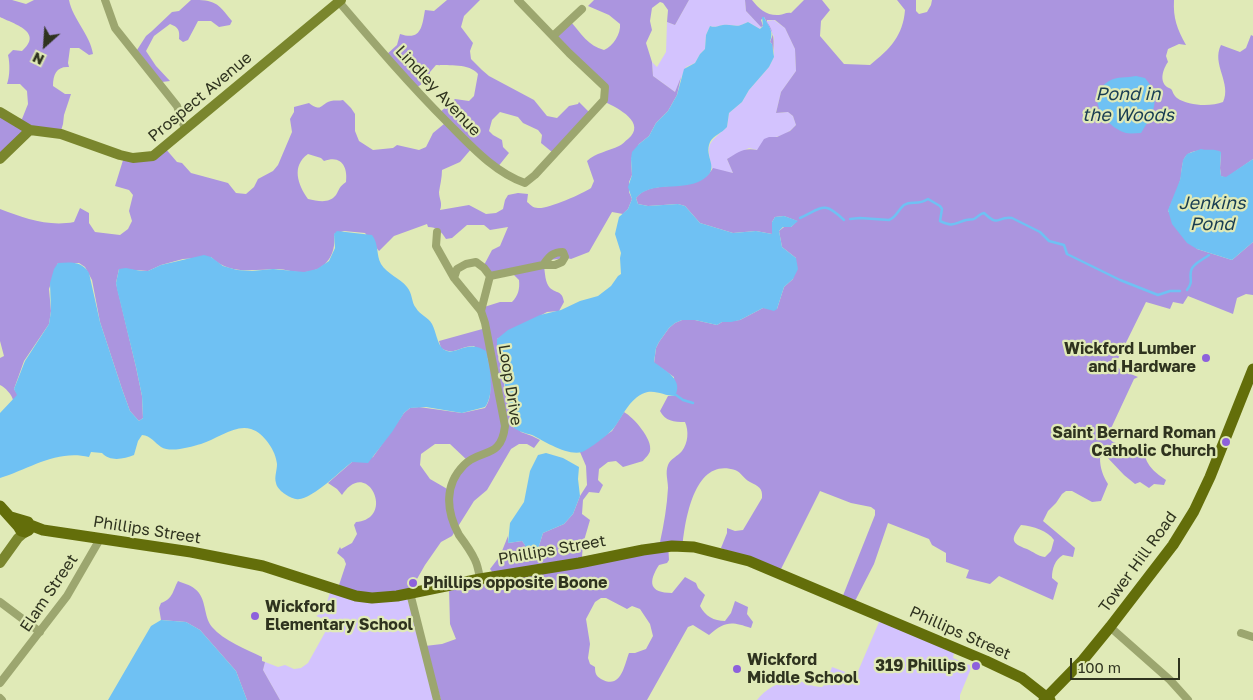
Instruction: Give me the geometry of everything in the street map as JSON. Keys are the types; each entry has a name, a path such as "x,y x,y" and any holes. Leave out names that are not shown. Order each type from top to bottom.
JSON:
{"main road":[{"name":"Tower Hill Road","path":"1047,699 1110,627 1173,545 1194,512 1229,432 1253,369"},
{"path":"0,506 24,528"},
{"name":"Phillips Street","path":"24,528 184,551 263,566 356,596 372,598 397,596 643,550 672,546 694,547 749,561 986,661 1022,678 1047,699"}],"street":[{"path":"106,0 115,28 177,106 185,129"},
{"path":"518,0 553,36 582,9"},
{"name":"Prospect Avenue","path":"30,130 62,134 101,149 132,158 153,156 340,1"},
{"name":"Lindley Avenue","path":"340,1 403,75 474,149 504,174 525,183 604,100 605,87 553,36"},
{"path":"0,112 30,130 0,159"},
{"name":"Loop Drive","path":"436,232 436,246 454,278 481,311 489,335 505,426 504,437 495,449 468,460 459,470 450,486 448,496 451,519 476,563 480,579"},
{"path":"454,278 457,268 476,262 490,276"},
{"path":"490,276 544,265"},
{"path":"481,311 490,276"},
{"path":"0,564 24,528"},
{"name":"Elam Street","path":"0,684 67,596 100,539"},
{"path":"410,593 437,700"},
{"path":"0,602 40,632"},
{"path":"1110,627 1170,680 1188,700"},
{"path":"1241,633 1253,637"}],"shaded area":[{"path":"0,0 12,0 26,4 34,0 69,0 74,14 89,40 93,54 89,55 79,48 70,48 69,67 59,69 55,74 53,86 65,94 71,94 60,134 39,127 0,161 0,113 22,119 28,104 27,91 20,84 7,84 9,77 8,55 13,50 22,51 30,39 24,29 0,17"},
{"path":"191,0 215,3 232,21 230,25 219,27 211,21 198,21 188,40 183,42 179,39 178,29 170,24 154,36 146,51 156,66 170,81 162,82 137,50 146,36 172,12 179,11"},
{"path":"447,0 480,0 464,16 461,27 473,43 470,51 471,59 489,76 534,100 547,116 557,118 569,106 579,102 591,114 552,152 541,143 542,135 538,130 523,123 518,117 500,112 492,120 489,131 502,140 503,147 509,153 497,168 472,148 460,162 442,170 439,192 440,210 469,205 486,214 496,213 503,209 508,195 528,194 527,202 533,207 543,208 587,191 591,188 594,181 587,161 620,145 633,133 634,127 628,117 617,108 605,102 605,87 555,38 571,22 585,39 598,48 604,50 610,46 618,36 620,24 609,15 588,6 594,0 689,0 675,25 667,22 668,10 663,3 660,2 652,8 650,21 652,30 646,43 652,62 653,76 675,92 681,77 677,95 668,111 656,123 649,136 639,144 631,159 632,175 629,182 629,192 632,199 628,209 623,214 612,212 589,252 571,259 549,260 544,266 548,286 561,294 563,298 564,302 559,311 547,312 497,339 497,348 511,420 521,432 540,440 534,448 527,444 519,444 511,449 487,490 474,501 452,536 441,542 425,565 413,586 414,593 410,595 337,591 346,564 344,559 337,553 340,547 341,549 352,543 357,534 354,525 356,522 367,519 374,513 376,505 375,496 365,484 358,482 350,486 342,495 328,483 352,462 360,462 373,457 404,413 410,408 419,407 462,413 485,408 488,403 490,391 488,359 474,346 450,351 441,348 439,341 486,328 481,308 500,302 512,302 516,297 519,289 519,280 508,269 490,275 483,267 492,250 500,246 508,227 490,230 484,225 467,225 452,238 446,239 438,230 428,227 427,224 394,236 379,251 365,233 344,231 334,234 333,250 326,263 307,272 278,269 234,269 218,263 211,257 183,259 148,271 119,269 116,283 142,396 143,418 139,421 130,411 122,389 100,322 92,280 85,267 79,263 58,263 49,289 51,311 49,324 24,361 14,389 18,395 13,400 8,391 0,385 0,358 4,356 0,341 0,209 36,221 64,223 74,222 80,208 89,213 89,223 95,232 120,235 128,229 132,221 129,211 133,195 129,190 115,186 124,157 134,159 165,148 177,162 182,163 191,173 228,183 236,193 246,194 254,187 258,179 273,171 278,165 292,132 290,119 294,112 294,107 309,103 319,108 327,102 343,100 355,114 355,131 359,141 373,150 393,148 397,145 419,150 426,147 433,133 444,124 439,113 455,99 469,101 474,96 478,74 469,68 453,65 436,65 430,72 429,79 416,88 386,55 397,45 400,34 412,36 419,31 425,10 434,11","holes":["308,154 321,158 324,161 335,159 345,167 346,182 330,200 308,199 301,188 298,176 299,164","435,444 450,444 468,461 449,490 430,479 420,465 421,454"]},
{"path":"689,0 745,0 746,11 761,27 760,29 748,22 737,26 710,26 706,35 705,49 695,63 686,67 675,92 653,76 652,62 657,67 666,52 667,22 675,25"},
{"path":"745,0 752,0 757,6 771,14 781,15 791,13 804,0 822,0 830,10 821,21 820,36 844,64 870,65 884,53 902,27 905,10 897,0 916,0 916,11 919,14 927,12 932,0 1174,0 1176,23 1186,45 1179,44 1168,49 1166,56 1168,62 1163,71 1162,78 1163,82 1177,98 1187,103 1200,105 1212,105 1223,102 1225,88 1218,59 1221,45 1240,52 1246,48 1251,35 1253,36 1253,159 1226,178 1221,176 1221,152 1199,151 1189,154 1183,162 1180,181 1168,211 1197,249 1232,260 1253,242 1253,295 1246,294 1237,298 1233,314 1188,296 1183,304 1173,302 1170,309 1146,302 1115,365 1121,370 1138,377 1134,379 1107,437 1113,442 1145,453 1149,465 1166,480 1164,485 1154,484 1149,488 1140,482 1135,484 1105,455 1100,458 1100,462 1102,472 1108,484 1101,501 1092,502 1072,491 1066,491 1062,494 1048,511 1043,521 1075,548 1073,557 1063,555 1055,565 1052,578 1058,583 1053,600 999,576 990,584 966,578 969,570 946,562 946,553 932,545 929,539 888,523 874,564 854,603 842,598 875,515 875,510 871,507 851,503 820,491 780,571 721,548 727,528 735,531 743,530 762,498 762,492 759,488 737,471 722,468 711,472 702,480 695,491 690,504 683,542 668,542 669,560 667,563 659,565 652,581 655,589 672,593 685,577 696,583 705,595 700,606 707,615 717,620 725,621 731,613 735,601 748,607 747,614 753,622 751,628 733,623 720,627 709,635 693,625 688,627 647,700 441,700 425,646 442,644 456,639 450,624 449,588 493,573 490,569 500,556 508,536 508,543 522,541 525,545 538,549 543,533 564,524 573,514 580,496 587,485 586,466 580,452 612,431 624,412 637,423 645,435 650,451 643,461 623,467 616,461 608,462 599,469 598,480 603,485 599,493 589,492 583,500 582,514 590,520 583,544 582,557 660,542 667,502 667,468 670,461 684,448 687,441 687,433 685,422 670,420 664,417 660,411 668,396 675,396 674,377 654,363 656,348 659,342 669,328 682,320 695,320 717,325 722,322 740,320 763,308 777,309 784,287 793,279 796,258 782,247 779,231 784,227 791,227 797,221 784,216 775,217 772,222 772,234 756,231 733,233 700,223 685,206 678,204 648,206 638,204 636,198 653,188 696,182 706,177 713,168 733,173 727,159 744,150 757,150 764,139 777,137 790,131 796,125 793,116 788,112 776,113 781,92 796,71 795,49 785,28 775,20 767,20 772,33 764,17 761,20 763,26 761,27 746,11","holes":["1021,525 1040,530 1054,540 1051,551 1045,557 1017,545 1014,537","601,598 606,598 627,609 632,606 640,609 650,624 653,636 646,649 629,653 621,675 617,679 608,682 598,677 595,667 590,664 588,658 590,644 586,619 595,602"]},
{"path":"774,20 785,28 795,49 796,71 781,92 776,113 788,112 793,116 796,125 784,134 777,137 769,137 757,150 749,148 727,159 733,173 712,169 709,153 710,144 727,127 729,113 742,102 749,90 769,67 774,57 774,37 766,21"},
{"path":"773,35 773,55 772,44 770,42"},
{"path":"178,581 191,586 199,593 209,623 217,632 235,644 262,657 262,661 265,662 263,670 280,700 247,700 236,671 200,630 186,622 161,620 159,608 161,603 170,597"},
{"path":"331,589 410,595 441,700 280,700 263,670 265,662 278,667 285,665 294,669 301,668 308,663 328,627 326,620 316,616 324,612"},
{"path":"882,615 955,647 953,658 972,666 960,695 960,700 757,700 770,688 787,681 799,681 822,687 826,683 832,667 856,676"}],"water":[{"path":"762,17 764,17 771,32 770,42 774,57 769,67 749,90 742,102 729,113 727,127 710,142 708,148 711,171 708,176 694,183 650,189 636,198 638,204 648,206 678,204 685,206 700,223 733,233 756,231 772,234 772,222 775,217 784,216 798,221 791,227 783,227 779,231 782,247 796,258 798,269 793,279 784,287 777,309 774,311 763,308 740,320 722,322 717,325 695,320 682,320 675,323 659,342 654,362 668,372 675,380 677,390 675,396 646,392 637,397 611,431 582,452 576,453 563,450 514,428 497,348 497,339 508,330 540,315 561,310 580,301 598,296 611,286 621,274 621,253 615,234 619,217 628,209 632,199 628,187 632,175 632,152 649,136 656,123 668,111 677,95 684,69 695,63 705,49 706,35 710,26 737,26 748,22 760,29 763,26"},
{"name":"Pond in the Woods","path":"1136,76 1145,78 1150,85 1155,99 1154,106 1150,119 1141,133 1126,133 1111,124 1104,117 1100,110 1098,94 1102,87 1112,79"},
{"name":"Jenkins Pond","path":"1201,149 1221,152 1221,176 1226,177 1253,159 1253,242 1232,260 1197,249 1187,243 1172,224 1168,210 1180,180 1183,160 1187,154"},
{"path":"337,231 372,235 376,242 381,264 407,287 416,308 432,324 439,344 443,349 452,351 473,346 486,351 491,388 485,407 462,413 426,407 410,408 404,413 368,463 352,462 321,488 300,499 290,497 277,486 275,478 277,464 272,448 265,438 256,431 245,428 232,430 201,444 175,449 165,449 150,438 142,435 134,455 113,459 102,453 91,452 89,457 77,455 54,458 0,478 0,413 17,395 14,389 25,361 49,324 51,311 50,283 58,263 80,264 89,273 100,322 122,389 130,411 139,421 143,418 142,396 117,289 116,283 119,269 148,271 161,265 204,255 211,257 223,266 237,270 273,269 304,272 317,269 329,261 335,248 334,234"},
{"path":"546,453 563,458 579,467 580,496 573,514 564,524 543,533 538,549 533,553 527,553 522,541 508,543 510,523 524,502 530,471 538,455"},
{"path":"161,620 186,622 200,630 236,671 247,700 108,700 151,626"}],"waterway":[{"path":"850,219 889,220 904,205 928,199 940,206 942,209 940,221 944,223 953,224 973,219 984,213 996,221 1012,218 1040,232 1049,241 1064,245 1067,254 1120,280 1158,295 1170,291 1180,291"},
{"path":"800,218 819,209 827,208 844,220"},
{"path":"1187,290 1191,282 1192,268 1209,255"},
{"path":"676,395 683,400 693,403"}],"place":[{"name":"Wickford Lumber and Hardware","path":"1206,358"},
{"name":"Saint Bernard Roman Catholic Church","path":"1226,442"},
{"name":"Phillips opposite Boone","path":"413,583"},
{"name":"Wickford Elementary School","path":"255,616"},
{"name":"319 Phillips","path":"976,666"},
{"name":"Wickford Middle School","path":"737,669"}]}
